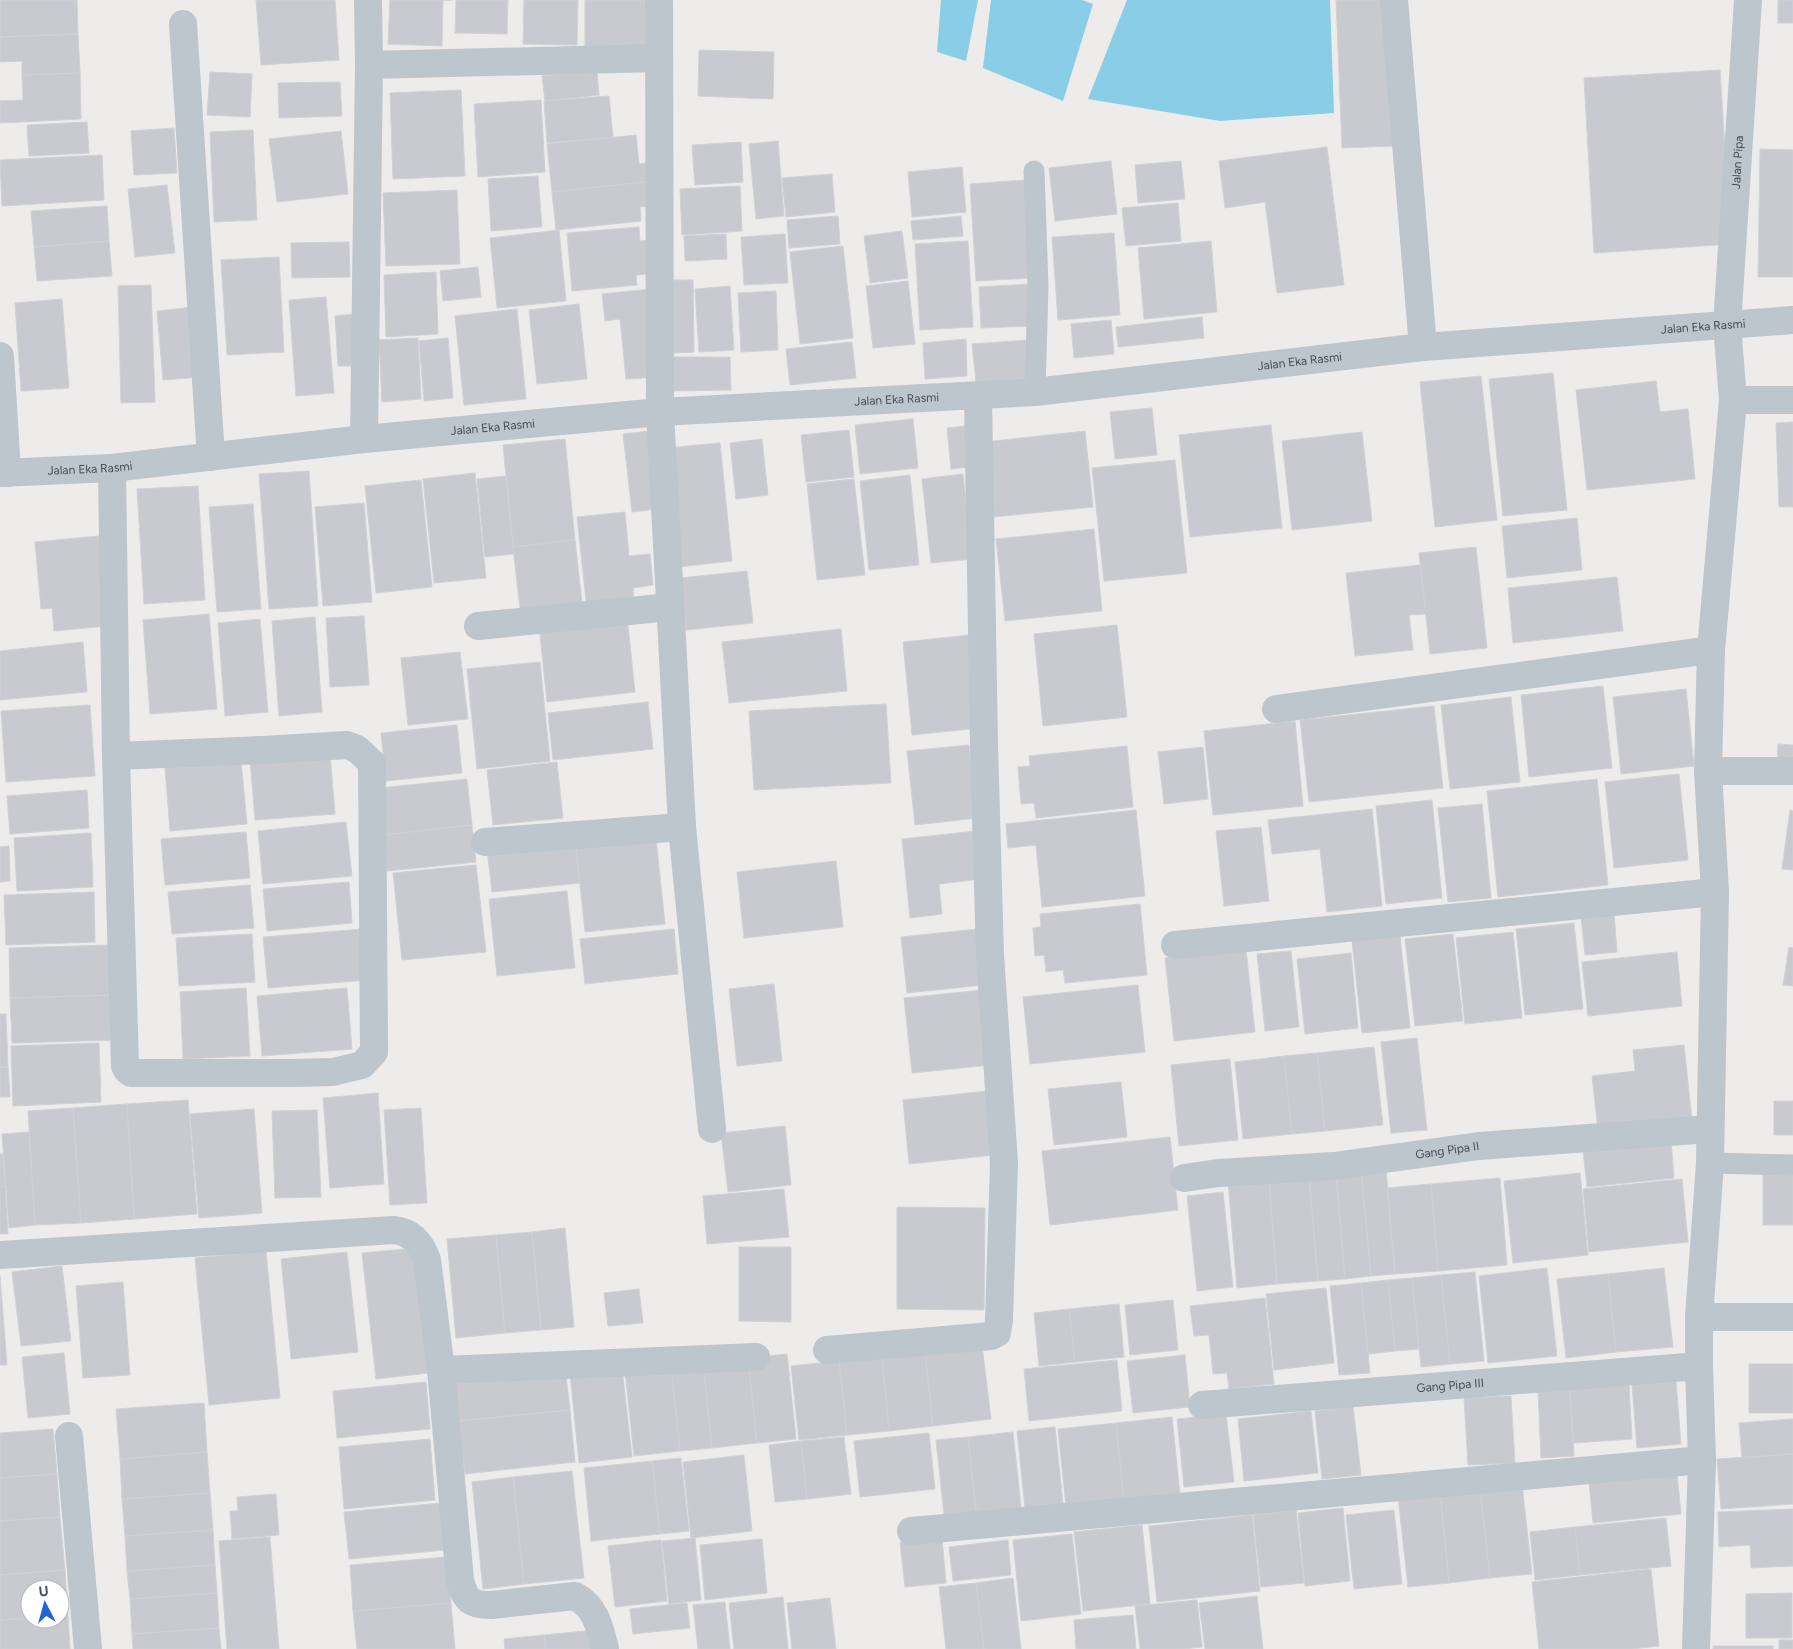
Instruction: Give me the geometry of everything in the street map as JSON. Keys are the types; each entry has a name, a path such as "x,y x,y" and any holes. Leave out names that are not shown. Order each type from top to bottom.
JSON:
{"street":[{"path":"364,439 369,65 368,0"},
{"path":"659,0 660,412 682,827 712,1129"},
{"path":"1394,0 1423,347"},
{"name":"Jalan Pipa","path":"1696,1649 1702,1460 1699,1317 1710,1163 1714,892 1708,771 1711,650 1733,400 1727,325 1748,0"},
{"path":"183,24 211,457"},
{"path":"369,65 658,58"},
{"name":"Jalan Eka Rasmi","path":"3,473 112,468 364,439 660,412 1035,392 1423,347 1793,320"},
{"path":"0,356 3,473"},
{"path":"827,1350 991,1336 997,1333 1004,1163 990,955 978,396"},
{"path":"1733,400 1793,400"},
{"path":"112,468 116,756 125,1066 131,1073 293,1073 333,1072 362,1065 374,1052 372,763 358,749 347,745 116,756"},
{"path":"478,626 670,607"},
{"path":"1276,709 1711,650"},
{"path":"1708,771 1793,771"},
{"path":"485,842 682,827"},
{"path":"1175,945 1714,892"},
{"name":"Gang Pipa II","path":"1184,1178 1334,1166 1479,1146 1710,1129"},
{"path":"0,1255 289,1236 405,1231 423,1248 427,1260 440,1370 460,1580 466,1597 477,1605 490,1605 575,1596 583,1600 596,1616 606,1649"},
{"path":"1699,1317 1793,1316"},
{"path":"440,1370 756,1357"},
{"name":"Gang Pipa III","path":"1202,1405 1699,1366"},
{"path":"69,1436 88,1649"},
{"path":"911,1531 1702,1460"}],"lane":[{"path":"1034,171 1038,286 1035,392"},
{"path":"1710,1163 1793,1165"}],"water":[{"path":"941,0 978,0 966,61 937,52"},
{"path":"991,0 1082,0 1093,4 1063,101 983,68"},
{"path":"1127,0 1330,0 1334,113 1220,121 1088,99"}],"building":[{"path":"0,0 77,0 78,34 0,37"},
{"path":"256,0 335,0 339,60 261,65"},
{"path":"390,0 443,0 442,46 388,44"},
{"path":"456,0 508,0 507,34 455,33"},
{"path":"524,0 578,0 577,45 523,44"},
{"path":"585,0 650,0 651,49 585,49"},
{"path":"1336,0 1387,0 1393,146 1342,148"},
{"path":"1778,0 1793,0 1793,23 1778,23"},
{"path":"78,34 80,73 22,75 22,61 0,62 0,37"},
{"path":"699,50 774,52 773,99 698,96"},
{"path":"1720,70 1731,244 1594,253 1584,78"},
{"path":"597,71 599,95 545,101 542,76"},
{"path":"210,72 252,74 250,117 207,115"},
{"path":"80,73 81,119 0,123 0,101 23,100 22,75"},
{"path":"340,82 342,116 279,118 278,83"},
{"path":"461,90 465,176 393,179 390,93"},
{"path":"609,96 613,137 547,143 544,101"},
{"path":"541,100 545,172 478,177 474,104"},
{"path":"87,122 89,153 29,156 27,125"},
{"path":"174,128 177,173 134,175 131,131"},
{"path":"253,130 257,220 214,222 210,132"},
{"path":"341,131 348,194 277,202 269,139"},
{"path":"636,135 639,164 652,162 654,181 552,192 547,144"},
{"path":"778,141 784,216 756,219 749,144"},
{"path":"741,142 743,182 695,185 692,145"},
{"path":"1327,147 1344,285 1277,293 1265,202 1225,208 1219,161"},
{"path":"1760,149 1793,150 1793,277 1758,277"},
{"path":"102,155 104,200 2,206 0,160"},
{"path":"1111,161 1117,214 1055,221 1049,168"},
{"path":"1181,161 1185,199 1138,203 1135,165"},
{"path":"962,167 966,212 912,217 908,172"},
{"path":"832,174 835,212 786,217 782,178"},
{"path":"538,176 542,227 491,231 488,179"},
{"path":"1025,180 1031,278 976,281 970,184"},
{"path":"654,181 658,205 640,207 641,221 556,230 552,192"},
{"path":"167,185 175,253 135,257 128,189"},
{"path":"740,186 742,231 682,235 680,189"},
{"path":"457,190 460,264 386,266 383,193"},
{"path":"1178,203 1181,241 1126,246 1122,208"},
{"path":"107,206 109,241 34,247 31,211"},
{"path":"838,216 840,244 789,248 787,220"},
{"path":"961,216 963,236 913,240 911,221"},
{"path":"639,227 640,241 652,240 656,273 636,275 637,285 572,291 567,233"},
{"path":"559,230 566,301 497,308 490,238"},
{"path":"902,231 908,278 870,283 864,236"},
{"path":"1114,233 1120,315 1058,320 1052,237"},
{"path":"726,234 727,259 685,261 684,236"},
{"path":"785,234 788,283 744,285 741,237"},
{"path":"109,241 112,276 37,281 34,247"},
{"path":"968,241 973,327 920,330 915,244"},
{"path":"1211,241 1217,312 1144,319 1138,248"},
{"path":"349,242 350,277 292,278 291,243"},
{"path":"843,246 853,338 800,344 790,252"},
{"path":"279,257 284,352 227,355 221,260"},
{"path":"478,267 481,297 443,301 440,271"},
{"path":"436,272 438,334 386,337 384,275"},
{"path":"671,280 693,280 694,352 673,353"},
{"path":"908,281 915,344 873,348 866,286"},
{"path":"1029,284 1031,326 981,328 979,287"},
{"path":"151,285 155,402 121,403 118,286"},
{"path":"730,286 734,350 699,352 695,289"},
{"path":"651,289 659,377 626,379 620,319 605,321 602,294"},
{"path":"776,291 778,350 741,352 738,293"},
{"path":"326,297 334,393 296,396 289,300"},
{"path":"62,299 69,388 21,391 15,303"},
{"path":"579,304 587,379 537,384 529,310"},
{"path":"194,307 200,377 163,380 157,311"},
{"path":"517,309 526,399 464,405 455,316"},
{"path":"355,314 358,366 338,366 335,316"},
{"path":"1202,317 1204,338 1118,347 1116,327"},
{"path":"1111,320 1114,354 1074,358 1071,324"},
{"path":"418,338 421,399 382,402 379,340"},
{"path":"448,338 453,398 424,401 419,341"},
{"path":"966,339 967,376 925,379 923,343"},
{"path":"1028,340 1030,378 976,382 972,344"},
{"path":"852,342 856,378 790,385 786,349"},
{"path":"668,357 730,357 731,390 669,391"},
{"path":"1553,373 1567,510 1503,516 1489,379"},
{"path":"1481,376 1497,520 1435,527 1420,382"},
{"path":"1656,381 1660,412 1688,409 1695,479 1587,490 1576,390"},
{"path":"1152,408 1157,455 1115,459 1110,412"},
{"path":"913,419 918,468 860,474 855,425"},
{"path":"1793,422 1793,507 1779,507 1776,423"},
{"path":"974,425 978,466 951,469 947,428"},
{"path":"1271,425 1282,528 1190,537 1179,435"},
{"path":"849,430 854,477 806,482 801,435"},
{"path":"649,431 657,509 632,512 623,434"},
{"path":"1085,431 1093,507 993,517 985,442"},
{"path":"1362,432 1372,521 1292,530 1282,441"},
{"path":"565,439 575,540 513,547 503,445"},
{"path":"762,439 768,495 736,499 730,443"},
{"path":"720,443 732,561 678,567 666,448"},
{"path":"1175,460 1187,573 1104,581 1092,468"},
{"path":"309,471 318,606 269,609 259,474"},
{"path":"475,473 486,578 434,583 423,479"},
{"path":"963,474 972,559 931,563 922,479"},
{"path":"910,475 919,565 869,570 860,481"},
{"path":"506,476 514,554 485,557 477,479"},
{"path":"854,479 865,575 817,580 807,484"},
{"path":"421,480 432,587 376,593 365,486"},
{"path":"198,486 205,600 144,604 137,489"},
{"path":"364,503 372,602 323,606 315,507"},
{"path":"253,504 261,609 217,612 209,507"},
{"path":"625,512 629,556 650,554 653,585 633,588 634,604 587,609 577,517"},
{"path":"1577,518 1582,570 1507,578 1502,526"},
{"path":"1094,529 1102,611 1005,621 996,539"},
{"path":"99,536 108,626 54,631 52,608 41,609 35,542"},
{"path":"575,540 583,612 521,618 513,547"},
{"path":"1476,547 1487,648 1430,654 1419,553"},
{"path":"1420,565 1426,614 1409,615 1413,650 1355,656 1346,573"},
{"path":"747,571 753,623 686,630 680,578"},
{"path":"1617,577 1623,631 1513,643 1508,588"},
{"path":"209,614 217,709 150,714 143,620"},
{"path":"364,616 369,685 330,687 326,618"},
{"path":"627,616 635,692 547,702 539,625"},
{"path":"315,617 322,712 279,716 272,621"},
{"path":"260,619 268,712 225,716 218,623"},
{"path":"1117,625 1127,717 1043,726 1034,634"},
{"path":"841,629 847,691 729,703 722,642"},
{"path":"970,635 980,728 912,735 903,642"},
{"path":"83,642 87,692 0,700 0,651"},
{"path":"460,652 468,719 408,725 401,658"},
{"path":"540,662 550,761 477,769 467,669"},
{"path":"1603,686 1612,768 1529,777 1521,695"},
{"path":"1686,689 1694,766 1621,774 1613,697"},
{"path":"1511,697 1520,782 1450,789 1441,705"},
{"path":"648,702 653,749 553,760 548,713"},
{"path":"886,704 891,783 754,790 749,711"},
{"path":"90,705 95,776 6,782 1,711"},
{"path":"1434,706 1443,788 1309,802 1300,720"},
{"path":"1295,721 1303,806 1213,815 1204,731"},
{"path":"457,725 462,773 386,781 381,733"},
{"path":"1778,744 1793,745 1793,768 1777,767"},
{"path":"969,745 977,818 915,825 907,751"},
{"path":"1127,746 1133,807 1036,818 1034,803 1021,804 1018,767 1030,766 1029,756"},
{"path":"1203,747 1208,799 1164,804 1158,752"},
{"path":"330,753 335,814 255,820 250,759"},
{"path":"241,760 247,824 170,831 165,767"},
{"path":"557,762 563,818 493,825 487,770"},
{"path":"1679,774 1688,860 1614,868 1605,782"},
{"path":"467,779 472,825 384,835 379,788"},
{"path":"1597,779 1608,885 1498,897 1487,791"},
{"path":"87,790 89,828 10,834 7,796"},
{"path":"1432,800 1442,898 1386,904 1376,806"},
{"path":"1482,804 1491,898 1448,902 1438,808"},
{"path":"1372,809 1382,906 1327,912 1320,849 1272,854 1268,820"},
{"path":"1136,810 1145,896 1042,907 1036,845 1008,848 1006,824"},
{"path":"1790,810 1793,811 1793,870 1782,869"},
{"path":"346,822 352,876 263,884 258,831"},
{"path":"472,825 476,862 387,871 384,835"},
{"path":"1261,827 1269,901 1224,906 1216,831"},
{"path":"976,831 981,879 939,884 942,914 910,918 902,839"},
{"path":"246,832 250,878 165,885 161,839"},
{"path":"91,833 93,887 17,891 14,838"},
{"path":"656,838 665,924 585,932 576,847"},
{"path":"575,840 580,883 492,892 487,849"},
{"path":"9,846 10,881 0,882 0,847"},
{"path":"836,861 843,927 744,938 737,872"},
{"path":"476,865 486,952 402,960 393,873"},
{"path":"349,882 352,923 267,931 263,889"},
{"path":"250,885 254,928 172,934 168,892"},
{"path":"567,891 575,968 497,976 489,899"},
{"path":"94,892 95,942 6,945 4,895"},
{"path":"1140,904 1147,975 1065,983 1063,970 1046,972 1044,955 1035,956 1033,928 1041,927 1040,914"},
{"path":"1614,913 1617,952 1585,955 1581,916"},
{"path":"1574,923 1583,1009 1525,1015 1516,929"},
{"path":"1399,927 1410,1028 1362,1033 1351,932"},
{"path":"363,929 367,980 268,988 263,937"},
{"path":"674,929 678,974 585,984 580,939"},
{"path":"978,929 983,985 907,993 901,937"},
{"path":"1513,932 1522,1018 1465,1024 1456,938"},
{"path":"252,934 255,982 179,986 176,938"},
{"path":"1453,934 1463,1021 1415,1026 1405,939"},
{"path":"113,945 114,995 10,998 9,948"},
{"path":"1789,947 1793,948 1793,986 1783,985"},
{"path":"1246,949 1255,1032 1174,1041 1165,958"},
{"path":"1291,951 1299,1027 1265,1031 1257,954"},
{"path":"1677,952 1682,1006 1588,1016 1582,962"},
{"path":"1351,953 1358,1028 1305,1034 1297,959"},
{"path":"774,984 782,1061 737,1066 729,989"},
{"path":"1138,985 1145,1052 1030,1064 1023,997"},
{"path":"246,988 250,1056 183,1059 180,992"},
{"path":"347,988 352,1049 262,1056 257,996"},
{"path":"983,990 991,1065 912,1073 904,998"},
{"path":"114,995 116,1040 12,1043 10,998"},
{"path":"0,1014 6,1014 8,1067 0,1067"},
{"path":"1417,1038 1427,1130 1391,1133 1381,1042"},
{"path":"99,1043 101,1102 13,1106 11,1046"},
{"path":"1684,1045 1692,1120 1598,1130 1592,1076 1635,1071 1633,1050"},
{"path":"1374,1047 1383,1125 1325,1131 1317,1053"},
{"path":"1317,1053 1325,1131 1292,1134 1284,1056"},
{"path":"1284,1056 1292,1134 1243,1139 1235,1062"},
{"path":"1230,1059 1238,1140 1179,1146 1171,1065"},
{"path":"0,1067 8,1067 10,1097 0,1097"},
{"path":"1121,1082 1127,1137 1054,1145 1048,1089"},
{"path":"988,1091 994,1155 909,1164 903,1100"},
{"path":"378,1093 384,1184 330,1188 323,1098"},
{"path":"188,1100 197,1214 134,1219 127,1104"},
{"path":"1774,1101 1793,1101 1793,1135 1774,1135"},
{"path":"127,1104 134,1219 81,1223 73,1108"},
{"path":"73,1108 81,1223 35,1225 28,1111"},
{"path":"421,1108 427,1203 390,1205 384,1110"},
{"path":"254,1109 262,1213 199,1218 190,1114"},
{"path":"317,1110 321,1197 275,1198 272,1111"},
{"path":"785,1126 791,1185 728,1192 721,1133"},
{"path":"29,1132 35,1225 9,1228 2,1134"},
{"path":"1170,1137 1178,1210 1050,1225 1042,1151"},
{"path":"1671,1140 1674,1178 1587,1187 1583,1150"},
{"path":"0,1154 3,1154 5,1186 0,1187"},
{"path":"1386,1168 1395,1274 1371,1276 1361,1170"},
{"path":"1361,1170 1371,1276 1345,1279 1336,1172"},
{"path":"1336,1172 1345,1279 1318,1281 1309,1175"},
{"path":"1580,1173 1588,1255 1513,1263 1504,1181"},
{"path":"1763,1174 1793,1174 1793,1225 1763,1225"},
{"path":"1309,1175 1318,1281 1277,1284 1269,1178"},
{"path":"1269,1178 1277,1284 1237,1288 1228,1182"},
{"path":"1500,1178 1507,1265 1438,1271 1431,1184"},
{"path":"1682,1179 1688,1242 1589,1252 1583,1189"},
{"path":"1431,1184 1438,1271 1395,1274 1387,1188"},
{"path":"5,1186 8,1234 0,1234 0,1187"},
{"path":"784,1189 789,1237 707,1244 703,1196"},
{"path":"1223,1192 1233,1287 1197,1291 1187,1196"},
{"path":"897,1207 985,1208 984,1310 897,1309"},
{"path":"565,1228 574,1327 541,1330 532,1232"},
{"path":"532,1232 541,1330 505,1333 496,1235"},
{"path":"496,1235 505,1333 456,1338 447,1239"},
{"path":"739,1247 791,1247 791,1322 739,1321"},
{"path":"416,1248 429,1373 376,1379 362,1253"},
{"path":"266,1251 280,1398 209,1405 195,1258"},
{"path":"347,1252 358,1352 291,1359 281,1259"},
{"path":"62,1266 71,1341 21,1346 12,1272"},
{"path":"1547,1268 1557,1356 1488,1363 1479,1276"},
{"path":"1664,1268 1673,1347 1616,1352 1608,1274"},
{"path":"1475,1272 1484,1361 1450,1364 1441,1275"},
{"path":"1608,1274 1616,1352 1566,1358 1557,1279"},
{"path":"1441,1275 1450,1364 1421,1367 1412,1278"},
{"path":"0,1276 7,1365 0,1365"},
{"path":"1412,1278 1419,1349 1395,1351 1388,1280"},
{"path":"1388,1280 1395,1351 1368,1354 1361,1283"},
{"path":"123,1282 130,1375 83,1378 76,1286"},
{"path":"1361,1283 1370,1373 1339,1375 1330,1286"},
{"path":"1326,1288 1334,1363 1274,1370 1266,1294"},
{"path":"639,1289 643,1323 608,1326 604,1293"},
{"path":"1265,1298 1274,1384 1229,1389 1227,1373 1213,1374 1209,1335 1194,1336 1190,1306"},
{"path":"1173,1300 1178,1350 1130,1355 1125,1305"},
{"path":"1119,1304 1124,1357 1075,1362 1069,1309"},
{"path":"1069,1309 1075,1362 1039,1366 1034,1313"},
{"path":"982,1345 991,1419 933,1426 925,1352"},
{"path":"925,1352 933,1426 889,1431 882,1356"},
{"path":"64,1353 70,1414 28,1418 22,1357"},
{"path":"787,1354 796,1439 757,1443 748,1358"},
{"path":"1185,1355 1190,1407 1133,1413 1127,1361"},
{"path":"882,1356 889,1431 847,1435 839,1361"},
{"path":"748,1358 757,1443 712,1448 703,1363"},
{"path":"1117,1360 1122,1411 1029,1421 1024,1369"},
{"path":"839,1361 847,1435 799,1440 791,1366"},
{"path":"703,1363 712,1448 680,1451 671,1366"},
{"path":"1749,1364 1793,1364 1793,1413 1749,1413"},
{"path":"671,1366 680,1451 634,1456 625,1371"},
{"path":"565,1368 570,1410 459,1421 455,1380"},
{"path":"622,1368 632,1457 579,1463 570,1373"},
{"path":"1676,1381 1681,1444 1637,1448 1632,1385"},
{"path":"426,1382 430,1429 337,1438 333,1391"},
{"path":"1629,1385 1632,1439 1573,1443 1570,1389"},
{"path":"1570,1389 1574,1456 1541,1458 1538,1391"},
{"path":"1511,1396 1515,1463 1468,1465 1464,1398"},
{"path":"204,1403 207,1452 120,1459 116,1409"},
{"path":"1353,1406 1361,1475 1322,1479 1315,1411"},
{"path":"570,1410 575,1462 465,1474 459,1421"},
{"path":"1311,1411 1318,1473 1244,1481 1238,1419"},
{"path":"1226,1414 1234,1482 1184,1487 1177,1419"},
{"path":"1172,1417 1180,1494 1124,1500 1116,1423"},
{"path":"1793,1419 1793,1454 1742,1458 1739,1423"},
{"path":"1116,1423 1124,1500 1066,1506 1058,1429"},
{"path":"1055,1427 1063,1504 1025,1508 1017,1431"},
{"path":"53,1429 57,1474 0,1478 0,1433"},
{"path":"1013,1432 1022,1516 977,1520 968,1437"},
{"path":"929,1433 935,1489 860,1497 854,1441"},
{"path":"844,1437 851,1494 807,1499 801,1441"},
{"path":"968,1437 977,1520 945,1524 936,1440"},
{"path":"430,1439 435,1500 344,1509 339,1447"},
{"path":"801,1441 807,1499 775,1502 769,1445"},
{"path":"207,1452 210,1493 122,1499 120,1459"},
{"path":"1793,1454 1793,1504 1721,1509 1717,1459"},
{"path":"744,1455 752,1531 691,1538 683,1462"},
{"path":"681,1458 689,1531 660,1534 652,1461"},
{"path":"652,1461 660,1534 591,1541 584,1468"},
{"path":"572,1471 584,1578 524,1584 513,1477"},
{"path":"1677,1473 1681,1514 1593,1523 1589,1482"},
{"path":"57,1474 60,1517 0,1521 0,1478"},
{"path":"513,1477 524,1584 483,1589 472,1482"},
{"path":"1522,1484 1532,1574 1490,1578 1480,1488"},
{"path":"1480,1488 1490,1578 1449,1583 1440,1492"},
{"path":"1440,1492 1449,1583 1408,1587 1398,1497"},
{"path":"210,1493 213,1530 125,1536 122,1499"},
{"path":"276,1494 279,1535 232,1539 230,1511 238,1511 237,1497"},
{"path":"441,1503 445,1550 349,1559 344,1512"},
{"path":"1343,1508 1350,1581 1305,1586 1298,1513"},
{"path":"1793,1509 1793,1566 1751,1568 1750,1545 1719,1547 1718,1512"},
{"path":"1296,1510 1304,1583 1261,1587 1253,1515"},
{"path":"1394,1510 1402,1584 1354,1589 1346,1515"},
{"path":"1252,1515 1260,1591 1157,1602 1149,1526"},
{"path":"60,1517 65,1570 0,1575 0,1521"},
{"path":"1666,1518 1671,1566 1580,1575 1575,1527"},
{"path":"1142,1525 1150,1604 1083,1611 1074,1532"},
{"path":"1575,1527 1580,1575 1535,1580 1530,1532"},
{"path":"213,1530 215,1565 127,1571 125,1536"},
{"path":"1072,1534 1081,1614 1021,1621 1013,1540"},
{"path":"270,1537 279,1649 227,1649 219,1541"},
{"path":"695,1538 701,1600 669,1604 662,1541"},
{"path":"942,1538 946,1583 905,1587 900,1542"},
{"path":"762,1539 767,1593 705,1600 700,1545"},
{"path":"661,1540 667,1601 615,1607 608,1546"},
{"path":"1008,1540 1011,1575 953,1581 949,1547"},
{"path":"447,1557 451,1603 353,1611 350,1565"},
{"path":"215,1565 217,1593 130,1599 127,1571"},
{"path":"1651,1569 1659,1646 1632,1649 1539,1649 1532,1582"},
{"path":"65,1570 66,1579 20,1579 20,1619 0,1620 0,1575"},
{"path":"1013,1578 1021,1649 984,1649 976,1583"},
{"path":"976,1583 984,1649 946,1649 939,1587"},
{"path":"217,1593 219,1628 132,1634 130,1599"},
{"path":"1792,1593 1792,1638 1746,1638 1746,1594"},
{"path":"1257,1596 1263,1649 1205,1649 1199,1603"},
{"path":"783,1597 788,1649 734,1649 729,1603"},
{"path":"830,1598 836,1649 792,1649 787,1603"},
{"path":"1197,1600 1202,1647 1140,1649 1135,1606"},
{"path":"725,1602 730,1649 698,1649 693,1605"},
{"path":"451,1603 455,1649 357,1649 353,1611"},
{"path":"687,1603 690,1628 633,1634 630,1609"},
{"path":"1133,1615 1136,1649 1076,1649 1074,1620"},
{"path":"20,1619 20,1629 69,1629 70,1649 0,1649 0,1620"},
{"path":"219,1628 221,1649 133,1649 132,1634"},
{"path":"595,1630 597,1649 546,1649 544,1635"},
{"path":"544,1635 546,1649 505,1649 504,1639"},
{"path":"1779,1640 1793,1640 1793,1649 1779,1649"},
{"path":"1713,1646 1773,1646 1773,1649 1713,1649"}]}
